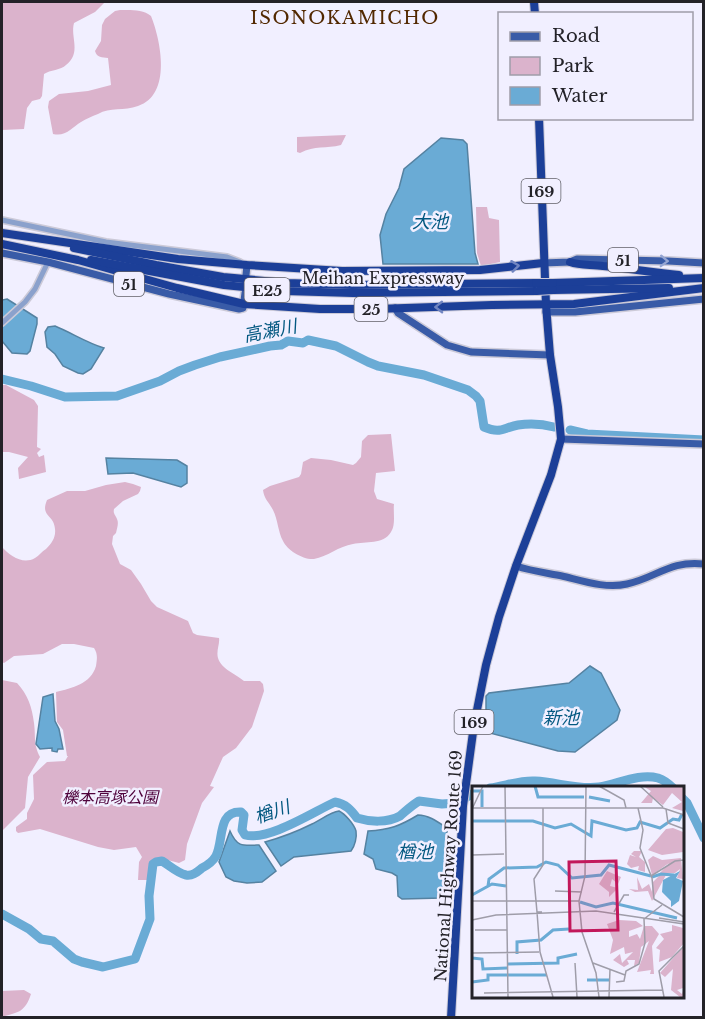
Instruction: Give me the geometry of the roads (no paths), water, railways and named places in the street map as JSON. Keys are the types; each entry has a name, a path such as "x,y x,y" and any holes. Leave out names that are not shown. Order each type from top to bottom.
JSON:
{"highway":[{"name":"National Highway Route 169","path":"451,1017 463,806 471,745 486,665 499,617 551,475 561,439 546,309 539,120"},
{"name":"E25","path":"2,233 178,259 247,265"},
{"name":"Meihan Expressway","path":"2,233 156,265 254,280 341,285 554,287"},
{"name":"E25","path":"2,243 78,260 244,304"},
{"name":"Meihan Expressway","path":"2,243 254,289 353,293 537,287"},
{"path":"570,262 704,277"},
{"path":"247,265 342,271 444,271 480,270 543,263"},
{"name":"E25","path":"554,287 704,277"},
{"name":"E25","path":"554,287 704,288"},
{"path":"546,309 704,288"},
{"name":"25","path":"244,304 320,309 497,305 546,309"}],"main road":[{"name":"51","path":"2,253 48,262 169,294 239,309 243,308 244,304"},
{"name":"51","path":"543,263 570,262 577,259 704,264"},
{"path":"246,275 247,265"},
{"path":"244,304 245,293"},
{"path":"546,309 575,312 704,300"},
{"path":"395,308 408,320 455,348 471,352 550,355"},
{"path":"561,439 704,444"},
{"path":"516,566 571,579 611,585 635,582 667,567 690,563 704,564"}],"street":[{"path":"2,220 106,242 227,257 247,265"},
{"path":"2,322 25,302 35,289 48,262"}],"water":[{"name":"大池","path":"441,138 463,140 467,144 475,253 478,264 383,264 380,235 404,169"},
{"path":"7,299 37,318 30,351 27,354 12,353 2,341 2,300"},
{"path":"55,326 104,348 91,369 83,374 63,366 47,347 45,332 48,327"},
{"path":"106,458 177,460 187,466 187,483 181,487 133,473 108,474"},
{"name":"新池","path":"590,666 601,673 620,710 617,720 575,752 558,751 486,732 486,696 489,693 569,683"},
{"path":"53,694 55,721 63,749 58,749 57,752 52,751 52,748 40,749 36,744 43,697"},
{"name":"楢池","path":"339,811 349,819 356,831 354,847 351,851 294,857 281,866 265,842 295,832"},
{"name":"楢池","path":"418,815 437,821 447,828 446,895 442,898 402,899 398,896 397,876 376,869 373,859 364,854 368,831 394,827"},
{"path":"230,831 238,843 259,845 276,871 262,882 247,883 226,877 219,862"}],"waterway":[{"name":"高瀬川","path":"2,379 65,397 117,396 220,357 281,345 288,341 303,343 308,340 336,346 378,366 424,375 468,390 480,401 484,427 498,430 527,424 554,427"},
{"name":"高瀬川","path":"570,430 587,434 704,440"},
{"name":"楢川","path":"606,786 643,777 658,778 670,786"},
{"name":"楢川","path":"499,786 529,781 569,786"},
{"name":"楢川","path":"2,914 29,929 41,939 53,941 74,959 82,962 103,967 135,959 150,919 149,896 153,864 162,861 186,875 197,872 216,856 222,828 228,816 233,813 241,812 244,815 242,830 245,835 255,836 278,830 335,802 348,808 357,818 384,821 400,816 419,801 456,803 472,794"},
{"name":"楢川","path":"684,800 704,838"}],"district":[{"name":"ISONOKAMICHO","path":"345,18"}],"park label":[{"name":"櫟本高塚公園","path":"110,797"}]}
